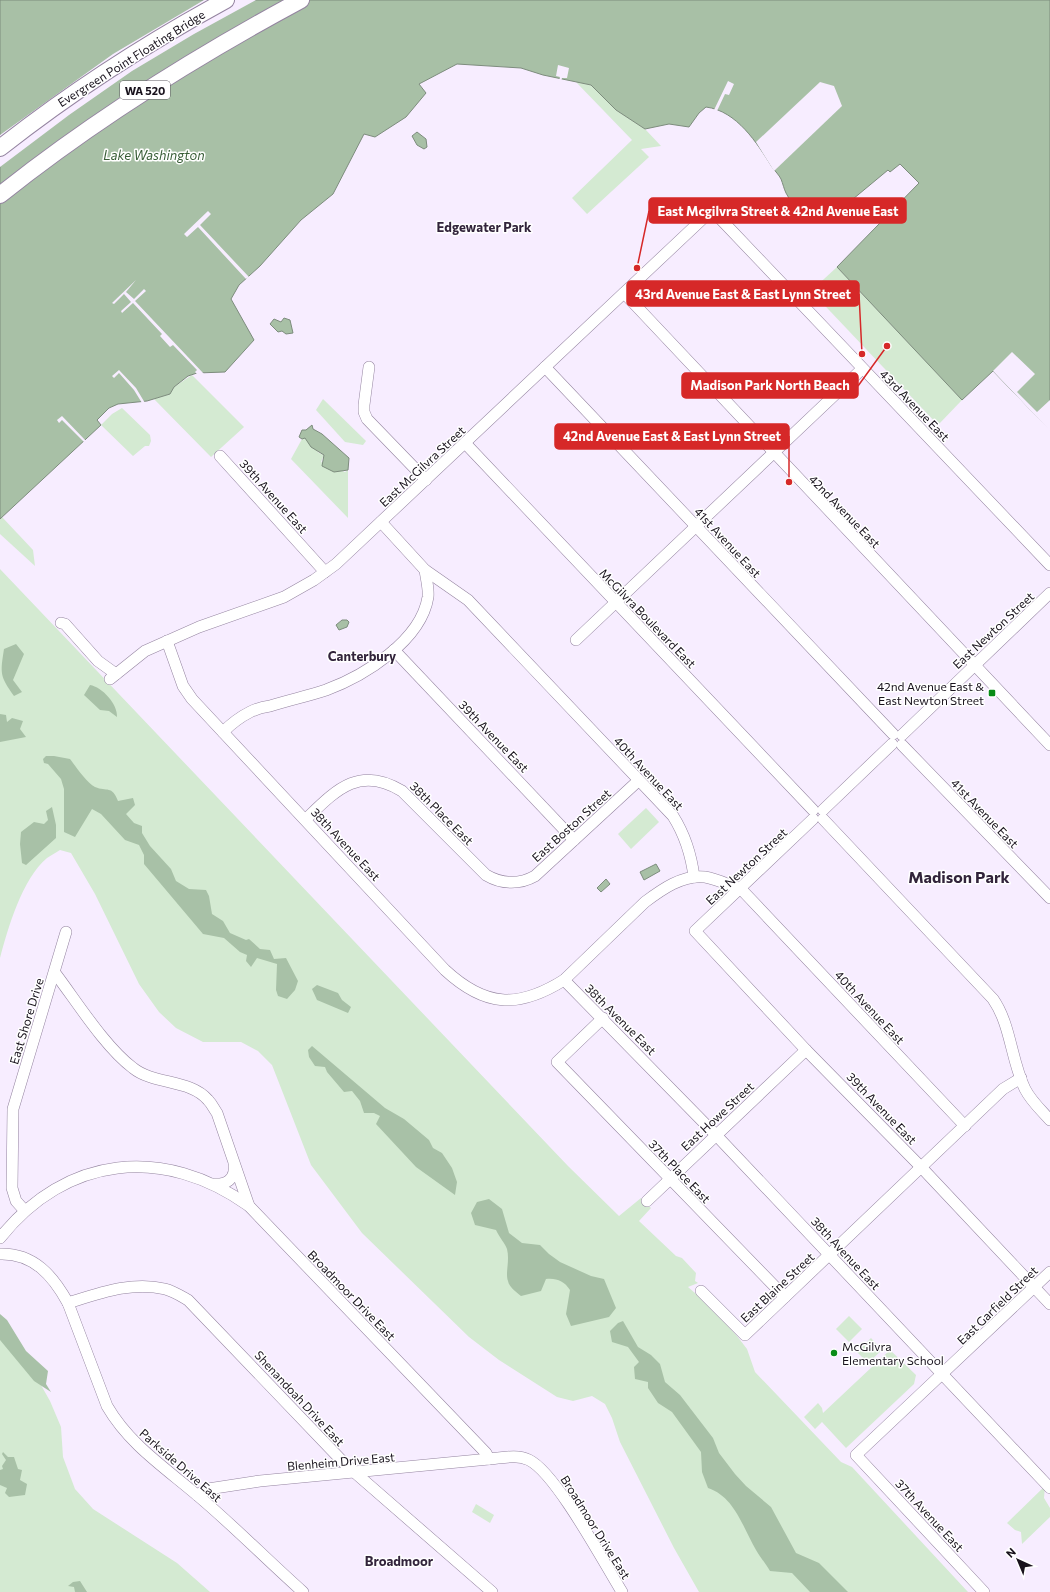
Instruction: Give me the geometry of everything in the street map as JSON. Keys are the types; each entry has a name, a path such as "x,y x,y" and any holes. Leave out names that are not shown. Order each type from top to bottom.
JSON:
{"highway":[{"name":"Evergreen Point Floating Bridge","path":"0,148 99,76 226,0"},
{"name":"WA 520","path":"0,195 58,150 141,93 189,62 301,0"}],"street":[{"name":"East McGilvra Street","path":"61,623 65,624 113,676 140,654 206,625 284,597 325,572 426,480 712,210"},
{"name":"43rd Avenue East","path":"712,210 862,370 1050,565"},
{"name":"42nd Avenue East","path":"624,293 773,454 1050,745"},
{"path":"369,367 364,412 367,419 426,480"},
{"name":"41st Avenue East","path":"545,367 897,740 1050,898"},
{"path":"576,640 695,526 862,370"},
{"name":"McGilvra Boulevard East","path":"465,443 993,998 1004,1020 1021,1078 1034,1103 1050,1120"},
{"name":"39th Avenue East","path":"220,456 325,572"},
{"name":"40th Avenue East","path":"381,522 425,570 468,600 638,781 673,816 682,831 692,858 694,877 714,879 741,889 965,1126"},
{"path":"223,732 250,711 325,690 346,682 371,668 394,650 411,632 424,614 428,596 425,570"},
{"name":"East Newton Street","path":"695,931 741,889 1050,594"},
{"name":"38th Avenue East","path":"167,641 183,686 192,699 306,819 445,970 471,990 491,999 511,1001 540,994 564,980 716,1135 1050,1488"},
{"name":"39th Avenue East","path":"394,650 574,840"},
{"name":"38th Place East","path":"306,819 334,792 348,784 361,781 390,784 402,791 486,875 494,880 506,883 517,882"},
{"name":"East Boston Street","path":"517,882 535,876 638,781"},
{"path":"564,980 647,901 668,886 694,877"},
{"name":"39th Avenue East","path":"695,931 806,1050 922,1167 1050,1304"},
{"name":"East Shore Drive","path":"25,1211 16,1201 12,1188 13,1109 55,973 66,932"},
{"path":"55,973 119,1057 135,1070 194,1090 208,1099 217,1113 249,1206"},
{"name":"37th Place East","path":"602,1018 557,1062 784,1297"},
{"name":"East Howe Street","path":"647,1201 806,1050"},
{"name":"East Blaine Street","path":"701,1290 745,1335 1003,1089 1021,1078"},
{"path":"214,1184 221,1185 229,1181 234,1173 234,1164"},
{"name":"Broadmoor Drive East","path":"0,1238 25,1211 48,1193 71,1181 111,1169 133,1167 163,1169 191,1175 214,1184 249,1206 486,1453 489,1459 515,1457 528,1460 538,1466 561,1494 622,1592"},
{"name":"Parkside Drive East","path":"0,1254 24,1258 50,1274 68,1303 107,1406 116,1421 132,1440 149,1456 197,1495 303,1592"},
{"name":"East Garfield Street","path":"856,1455 1050,1272"},
{"name":"Shenandoah Drive East","path":"68,1303 118,1288 143,1285 167,1289 188,1300 355,1473 492,1592"},
{"name":"37th Avenue East","path":"856,1455 984,1592"},
{"name":"Blenheim Drive East","path":"197,1495 208,1489 260,1481 489,1459"}],"shaded area":[{"path":"576,82 591,85 616,110 645,129 661,146 641,149 649,157 587,214 572,198 632,140"},
{"path":"837,267 962,400 938,425 811,291"},
{"path":"192,375 244,427 211,457 154,399 170,394 174,387"},
{"path":"323,399 366,441 363,445 345,442 316,410"},
{"path":"122,408 150,435 151,441 149,446 145,446 133,456 101,425 112,414"},
{"path":"305,437 319,453 324,455 321,462 345,472 348,470 348,518 291,459 302,439"},
{"path":"2,517 33,550 35,566 0,534 0,519"},
{"path":"0,569 568,1166 619,1216 641,1198 651,1208 639,1221 676,1256 682,1258 696,1273 695,1281 698,1283 688,1287 710,1306 737,1336 747,1349 755,1372 841,1462 852,1467 968,1592 699,1592 674,1548 620,1442 612,1418 605,1404 592,1396 573,1401 557,1397 499,1360 469,1337 362,1233 311,1165 272,1065 258,1051 241,1042 203,1042 176,1028 159,1012 139,984 95,894 71,853 60,850 50,856 38,867 30,878 17,905 0,958"},
{"path":"16,644 24,654 13,680 22,692 14,696 6,684 2,674 2,664 4,649"},
{"path":"90,685 95,686 108,697 115,707 117,717 109,711 100,710 84,695"},
{"path":"0,714 6,715 7,722 12,718 23,721 20,729 26,737 0,742"},
{"path":"46,756 70,759 92,785 111,791 114,793 118,801 133,798 135,805 126,814 134,823 142,826 142,833 150,846 171,869 176,881 189,889 206,890 209,896 212,914 223,921 230,933 246,940 249,939 260,949 270,950 274,959 286,958 298,981 295,990 287,999 278,996 276,990 277,964 257,958 251,967 246,961 247,955 240,952 224,938 203,934 144,864 144,855 139,845 125,840 101,814 92,809 75,837 64,832 64,789 61,779 48,764 44,763 43,759"},
{"path":"52,807 56,825 56,838 26,865 22,863 20,844 21,832 34,822 44,824 48,820 46,811"},
{"path":"646,808 659,822 631,849 618,834"},
{"path":"317,985 338,993 342,1000 351,1007 348,1013 317,1000 312,989"},
{"path":"312,1046 385,1108 404,1119 429,1140 433,1148 442,1153 452,1168 457,1182 455,1195 416,1167 376,1124 380,1116 374,1113 364,1113 360,1101 352,1091 344,1092 327,1072 325,1067 315,1066 309,1057 308,1050"},
{"path":"489,1199 502,1209 509,1233 522,1243 540,1245 560,1262 591,1276 604,1279 616,1308 609,1317 571,1326 566,1314 570,1290 563,1282 554,1279 546,1279 541,1291 521,1296 513,1289 507,1278 508,1253 505,1244 496,1230 475,1225 471,1213 477,1202"},
{"path":"0,1314 7,1320 26,1351 48,1371 46,1384 51,1392 34,1381 0,1340"},
{"path":"849,1316 862,1329 849,1342 836,1329"},
{"path":"623,1321 638,1347 651,1355 660,1364 665,1382 680,1395 713,1438 719,1453 735,1474 746,1486 771,1507 796,1553 819,1563 848,1592 810,1592 792,1573 770,1571 756,1550 732,1506 717,1492 708,1488 702,1472 701,1452 672,1412 658,1403 648,1388 648,1382 635,1379 634,1367 639,1362 628,1347 612,1342 610,1331 618,1323"},
{"path":"0,1333 33,1371 50,1401 61,1427 63,1457 75,1489 93,1509 177,1563 210,1592 0,1592"},
{"path":"871,1338 882,1350 868,1363 857,1352"},
{"path":"890,1350 916,1375 914,1384 846,1448 822,1422 815,1429 804,1417 818,1403 822,1408 823,1413"},
{"path":"3,1452 8,1457 14,1457 18,1469 22,1470 20,1480 27,1484 25,1495 9,1497 5,1493 7,1488 0,1485 0,1470 3,1469 2,1466 6,1460 2,1454"},
{"path":"1045,1486 1044,1498 1050,1508 1050,1517 1022,1544 1021,1532 1015,1530 1007,1523"},
{"path":"476,1504 494,1515 490,1523 472,1512"},
{"path":"80,1581 87,1592 75,1592 74,1587 68,1586 73,1582"}],"water":[{"name":"Lake Washington","path":"0,0 1050,0 1050,430 993,371 962,400 837,267 919,183 900,164 890,172 888,170 847,204 842,198 824,216 813,214 802,210 793,203 785,191 780,178 760,148 737,121 717,110 706,107 699,113 689,127 669,124 645,129 616,110 591,85 543,75 521,68 457,64 419,84 426,93 406,117 375,137 364,134 333,194 301,220 260,266 239,285 231,299 254,340 225,372 197,373 188,376 174,387 170,394 147,401 118,404 109,408 97,420 101,425 0,519"},
{"path":"417,132 426,139 427,147 424,149 417,145 412,136"},
{"path":"284,318 290,320 293,333 286,334 282,331 278,332 270,324 274,319 281,322"},
{"path":"312,425 313,429 322,434 349,458 348,470 334,472 322,466 324,455 311,447 305,438 302,439 299,437 302,430 306,430"},
{"path":"342,620 347,620 349,622 347,627 339,630 336,625"},
{"path":"656,864 660,871 644,880 640,872"},
{"path":"606,879 610,884 601,892 597,888"}],"pier":[{"path":"204,0 256,0 194,34 132,71 69,115 0,167 0,135 113,54"},
{"path":"558,65 569,68 567,78 562,78 561,81 559,81 560,77 556,76"},
{"path":"728,81 734,84 729,95 725,94 717,111 714,110"},
{"path":"820,82 834,86 842,106 774,171 756,142"},
{"path":"208,211 211,214 200,225 249,277 246,279 198,227 187,237 184,234"},
{"path":"136,280 126,292 134,299 144,289 146,291 135,301 204,374 198,375 195,372 197,370 173,345 170,347 160,336 162,334 133,303 122,313 121,311 131,302 124,294 114,304 112,303"},
{"path":"1012,352 1035,374 1017,392 1037,412 1050,400 1050,431 993,371"},
{"path":"119,370 136,388 145,403 142,403 134,390 119,373 114,378 112,376"},
{"path":"62,416 87,442 85,443 62,420 59,423 57,420"}],"place":[{"name":"East Mcgilvra Street & 42nd Avenue East","path":"637,268"},
{"name":"Madison Park North Beach","path":"887,346"},
{"name":"43rd Avenue East & East Lynn Street","path":"862,354"},
{"name":"42nd Avenue East & East Lynn Street","path":"789,482"},
{"name":"42nd Avenue East & East Newton Street","path":"992,693"},
{"name":"McGilvra Elementary School","path":"834,1353"}],"district":[{"name":"Edgewater Park","path":"484,227"},
{"name":"Canterbury","path":"362,656"},
{"name":"Madison Park","path":"959,876"},
{"name":"Broadmoor","path":"399,1561"}]}
